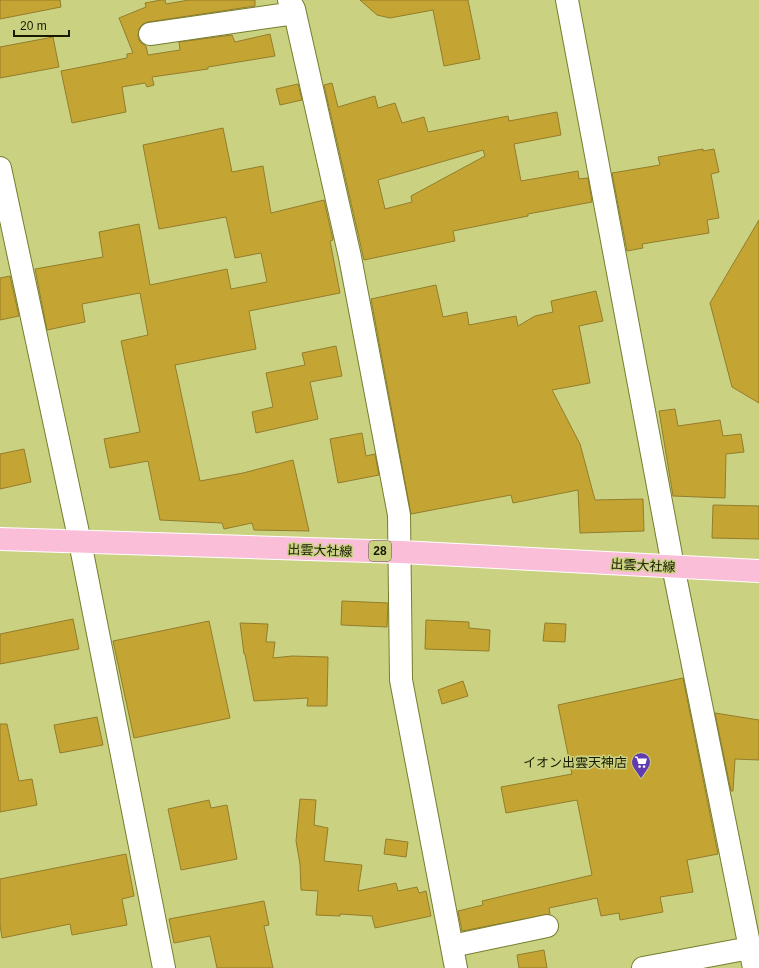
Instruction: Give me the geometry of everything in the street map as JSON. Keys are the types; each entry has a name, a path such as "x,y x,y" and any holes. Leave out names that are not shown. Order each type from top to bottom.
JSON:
{"main road":[{"name":"出雲大社線","path":"0,539 401,552 759,570"}],"street":[{"path":"568,0 673,566 752,958 643,968"},
{"path":"150,34 292,7 350,257 399,514 401,552 401,680 456,968"},
{"path":"0,168 80,542 164,968"},
{"path":"452,946 547,926"}],"building":[{"path":"0,0 60,0 61,7 0,19"},
{"path":"165,0 166,4 189,0 255,0 255,6 143,24 139,29 138,36 140,42 146,46 148,55 180,50 179,42 232,35 235,42 270,34 275,56 208,67 208,69 152,77 154,85 147,87 145,83 122,87 126,112 72,123 61,71 127,58 127,54 133,53 119,18 146,7 145,3"},
{"path":"360,0 468,0 480,59 444,66 433,10 390,18 377,15"},
{"path":"53,37 59,67 0,78 0,47"},
{"path":"332,83 338,107 375,96 378,108 395,103 402,123 424,117 428,132 508,116 509,121 557,112 561,135 514,144 521,181 578,171 579,179 588,178 592,202 528,214 528,216 453,231 455,241 364,260 324,85","holes":["483,150 485,156 411,196 412,202 385,209 378,180"]},
{"path":"298,84 302,100 280,105 276,89"},
{"path":"223,128 232,172 263,166 271,213 324,200 333,240 330,241 340,293 249,311 256,349 175,365 200,481 243,473 293,460 309,531 254,530 252,523 224,529 222,523 160,520 148,461 110,468 104,439 140,432 121,341 148,335 140,293 82,304 85,322 47,330 35,269 103,257 99,232 139,224 150,285 227,269 231,289 267,282 261,253 235,258 226,217 159,229 143,145"},
{"path":"703,149 703,151 714,149 719,172 711,174 719,218 707,220 709,233 642,244 643,248 627,251 612,173 660,165 658,157"},
{"path":"759,220 759,403 732,387 710,303"},
{"path":"10,276 19,316 0,320 0,278"},
{"path":"436,285 443,317 467,312 469,325 516,316 518,326 535,316 553,312 551,301 596,291 603,321 579,326 590,383 552,390 580,444 595,500 643,499 644,531 580,533 578,490 513,503 511,495 411,514 371,299"},
{"path":"336,346 342,376 310,382 318,419 256,433 252,412 273,407 266,373 305,365 302,353"},
{"path":"675,409 678,426 720,420 723,436 741,434 744,452 726,454 725,498 673,496 659,411"},
{"path":"362,433 366,456 375,454 379,475 338,483 330,439"},
{"path":"24,449 31,482 0,489 0,454"},
{"path":"713,505 759,506 759,539 712,538"},
{"path":"342,601 388,603 387,627 341,625"},
{"path":"73,619 79,649 0,664 0,634"},
{"path":"426,620 469,622 469,628 490,630 489,651 425,649"},
{"path":"209,621 230,718 134,738 113,641"},
{"path":"240,623 268,624 266,642 275,642 273,658 292,656 328,657 327,706 307,706 308,698 254,701 244,654"},
{"path":"545,623 566,624 565,642 543,641"},
{"name":"イオン出雲天神店","path":"683,678 718,854 687,860 693,892 660,897 663,912 620,920 619,913 601,916 597,898 549,908 550,914 462,931 458,911 483,905 482,901 592,875 577,800 506,813 501,787 572,774 558,705"},
{"path":"463,681 468,696 442,704 438,690"},
{"path":"715,713 759,720 759,760 735,759 733,791 731,791"},
{"path":"97,717 103,745 60,753 54,725"},
{"path":"0,724 7,724 19,781 32,779 37,805 0,812"},
{"path":"300,799 316,800 314,825 328,828 324,861 362,865 358,891 396,883 398,891 417,887 419,893 426,891 431,916 375,928 372,916 340,914 340,916 316,915 318,891 301,890 300,864 296,841"},
{"path":"209,800 211,808 227,805 237,859 181,870 168,809"},
{"path":"386,839 408,842 406,857 384,854"},
{"path":"126,854 134,896 122,899 127,925 72,935 70,924 2,938 0,925 0,879"},
{"path":"264,901 269,925 264,926 273,968 217,968 210,936 174,943 169,919"},
{"path":"544,950 547,968 519,968 517,955"}],"place":[{"name":"イオン出雲天神店","path":"641,779"}]}
